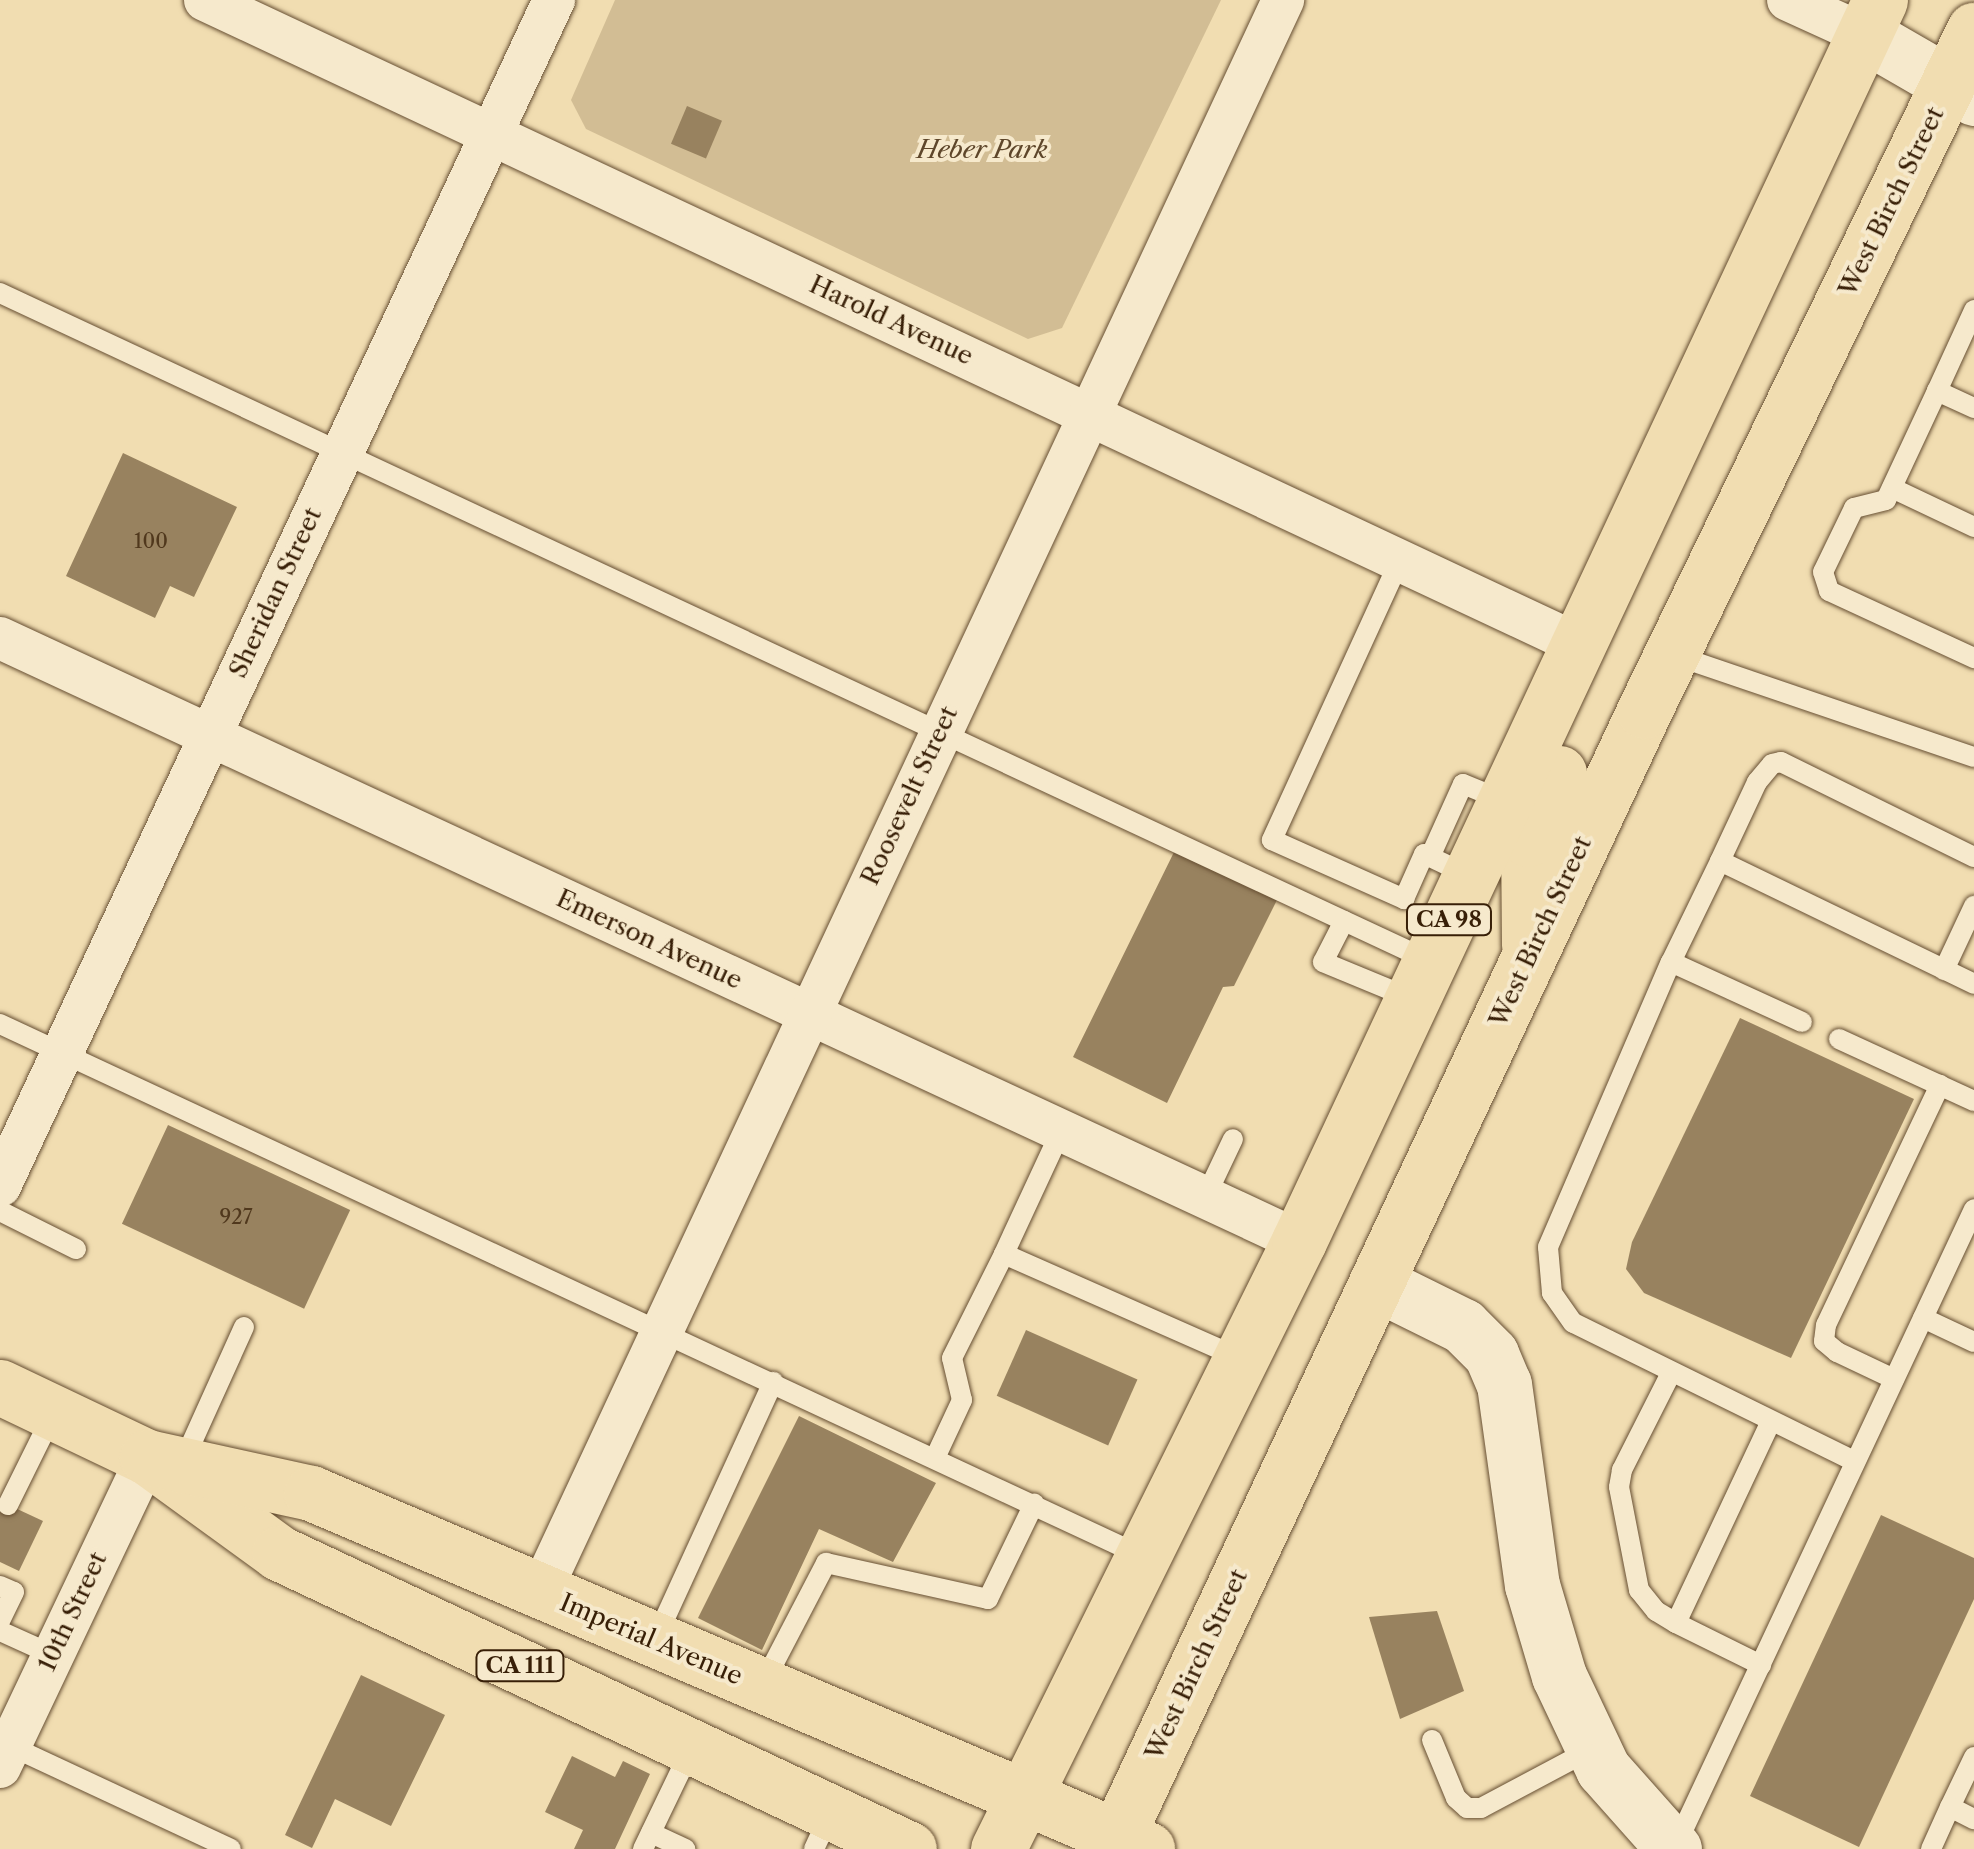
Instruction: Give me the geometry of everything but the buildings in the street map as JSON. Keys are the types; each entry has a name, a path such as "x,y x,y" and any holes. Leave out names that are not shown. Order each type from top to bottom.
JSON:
{"main road":[{"name":"CA 98","path":"998,1849 1146,1558 1421,980 1450,866 1504,801 1872,17"},
{"name":"West Birch Street","path":"1125,1845 1376,1283 1672,654 1961,92 1974,30"},
{"path":"1528,958 1528,839 1584,719 1578,644"},
{"name":"Imperial Avenue","path":"0,1387 164,1461 311,1493 1125,1845"},
{"name":"Imperial Avenue","path":"164,1461 279,1554 692,1747 822,1830 909,1849"}],"street":[{"name":"Harold Avenue","path":"205,0 1578,644"},
{"name":"Sheridan Street","path":"0,1186 554,0"},
{"name":"Roosevelt Street","path":"540,1593 1283,0"},
{"path":"1788,0 1872,17 1961,92"},
{"name":"Emerson Avenue","path":"0,638 1299,1242"},
{"path":"1376,1283 1463,1326 1491,1354 1504,1384 1532,1586 1559,1676 1603,1768 1674,1849"},
{"name":"10th Street","path":"3,1752 164,1461"}],"lane":[{"path":"0,293 1344,920 1421,980"},
{"path":"1974,310 1892,488 1878,505 1854,508 1823,572 1823,582 1829,591 1974,658"},
{"path":"1937,391 1974,408"},
{"path":"1892,488 1974,526"},
{"path":"1400,560 1272,840 1404,899 1424,854 1450,866"},
{"path":"1672,654 1974,758"},
{"path":"1854,1461 1573,1323 1552,1293 1548,1247 1671,962 1757,782 1772,764 1781,762 1974,857"},
{"path":"1720,861 1974,984"},
{"path":"1944,970 1974,906"},
{"path":"1344,920 1323,962 1421,980"},
{"path":"1671,962 1802,1022"},
{"path":"0,1024 1146,1558"},
{"path":"1839,1039 1974,1101"},
{"path":"1894,1379 1824,1342 1826,1325 1940,1085"},
{"path":"935,1458 962,1400 952,1358 1061,1131"},
{"path":"1205,1198 1233,1139"},
{"path":"1674,1849 1974,1209"},
{"path":"0,1211 76,1249"},
{"path":"1004,1254 1242,1359"},
{"path":"1923,1318 1974,1342"},
{"path":"164,1461 244,1327"},
{"path":"1671,1373 1622,1470 1620,1487 1639,1590 1656,1610 1676,1623 1760,1665"},
{"path":"654,1642 773,1382"},
{"path":"8,1505 54,1413"},
{"path":"1676,1623 1772,1422"},
{"path":"761,1687 826,1562 988,1599 1034,1504"},
{"path":"0,1586 14,1592 0,1621"},
{"path":"0,1631 53,1656"},
{"path":"1432,1740 1456,1798 1467,1808 1481,1808 1592,1749"},
{"path":"686,1849 647,1841 692,1747"},
{"path":"3,1752 231,1849"},
{"path":"1931,1849 1974,1756"},
{"path":"1950,1807 1974,1819"}],"green space":[{"name":"Heber Park","path":"615,0 1221,0 1062,328 1028,339 586,129 571,100"}]}
